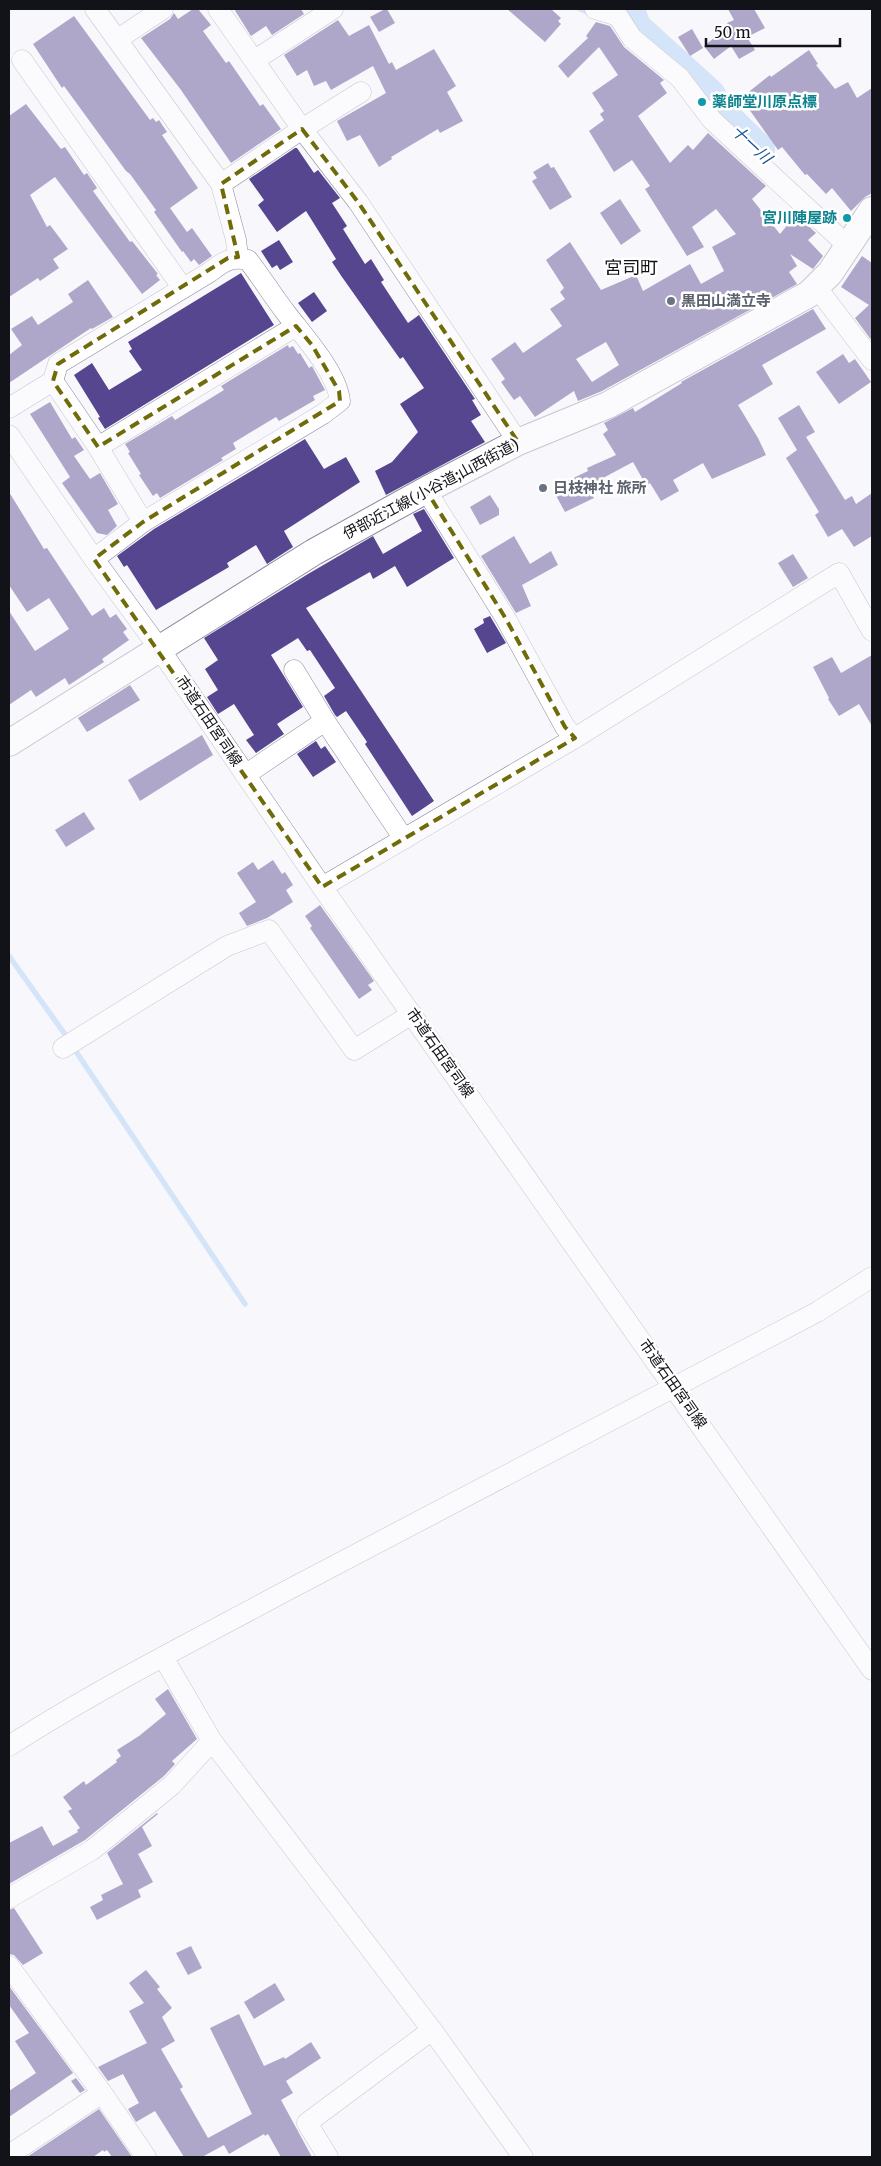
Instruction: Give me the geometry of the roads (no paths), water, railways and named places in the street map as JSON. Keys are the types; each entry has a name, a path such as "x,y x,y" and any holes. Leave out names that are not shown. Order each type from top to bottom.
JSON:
{"main road":[{"name":"伊部近江線(小谷道;山西街道)","path":"9,743 314,552 518,442 608,405 817,288 830,273 861,226"}],"street":[{"path":"95,9 221,184 236,240 238,257"},
{"path":"118,39 163,9"},
{"path":"218,9 302,129 358,202 518,442"},
{"path":"255,60 333,9"},
{"path":"595,9 616,12 632,38 680,78 712,120 861,226"},
{"path":"22,60 182,287"},
{"path":"221,184 361,92"},
{"path":"9,408 53,382 58,364 182,287 210,272 228,258 238,257 248,260 317,352 339,391 340,401 323,414 143,522 94,560"},
{"path":"817,288 872,360"},
{"path":"98,447 296,326"},
{"path":"53,382 98,447 143,522"},
{"name":"市道石田宮司線","path":"9,435 94,560 159,648 322,886 872,1670"},
{"path":"426,490 506,619 565,728 575,738"},
{"path":"322,886 575,738 839,573 872,631"},
{"path":"294,670 325,721 404,839"},
{"path":"245,775 325,721"},
{"path":"63,1048 227,946 269,930 354,1050 412,1014"},
{"path":"9,1746 63,1712 163,1657 816,1312 872,1276"},
{"path":"163,1657 212,1741 432,2030 522,2157"},
{"path":"9,1898 92,1850 172,1784 212,1741"},
{"path":"9,1966 102,2093 146,2157"},
{"path":"328,2157 307,2123 432,2030"},
{"path":"9,2155 102,2093"}],"waterway":[{"path":"580,9 592,14"},
{"name":"十一川","path":"629,9 635,27 710,95 714,106 759,150"},
{"path":"9,956 64,1033"},
{"path":"77,1053 245,1304"}],"place":[{"name":"薬師堂川原点標","path":"702,102"},
{"name":"宮川陣屋跡","path":"847,218"},
{"name":"黒田山満立寺","path":"671,301"},
{"name":"日枝神社 旅所","path":"543,488"}],"district":[{"name":"宮司町","path":"631,268"}]}
